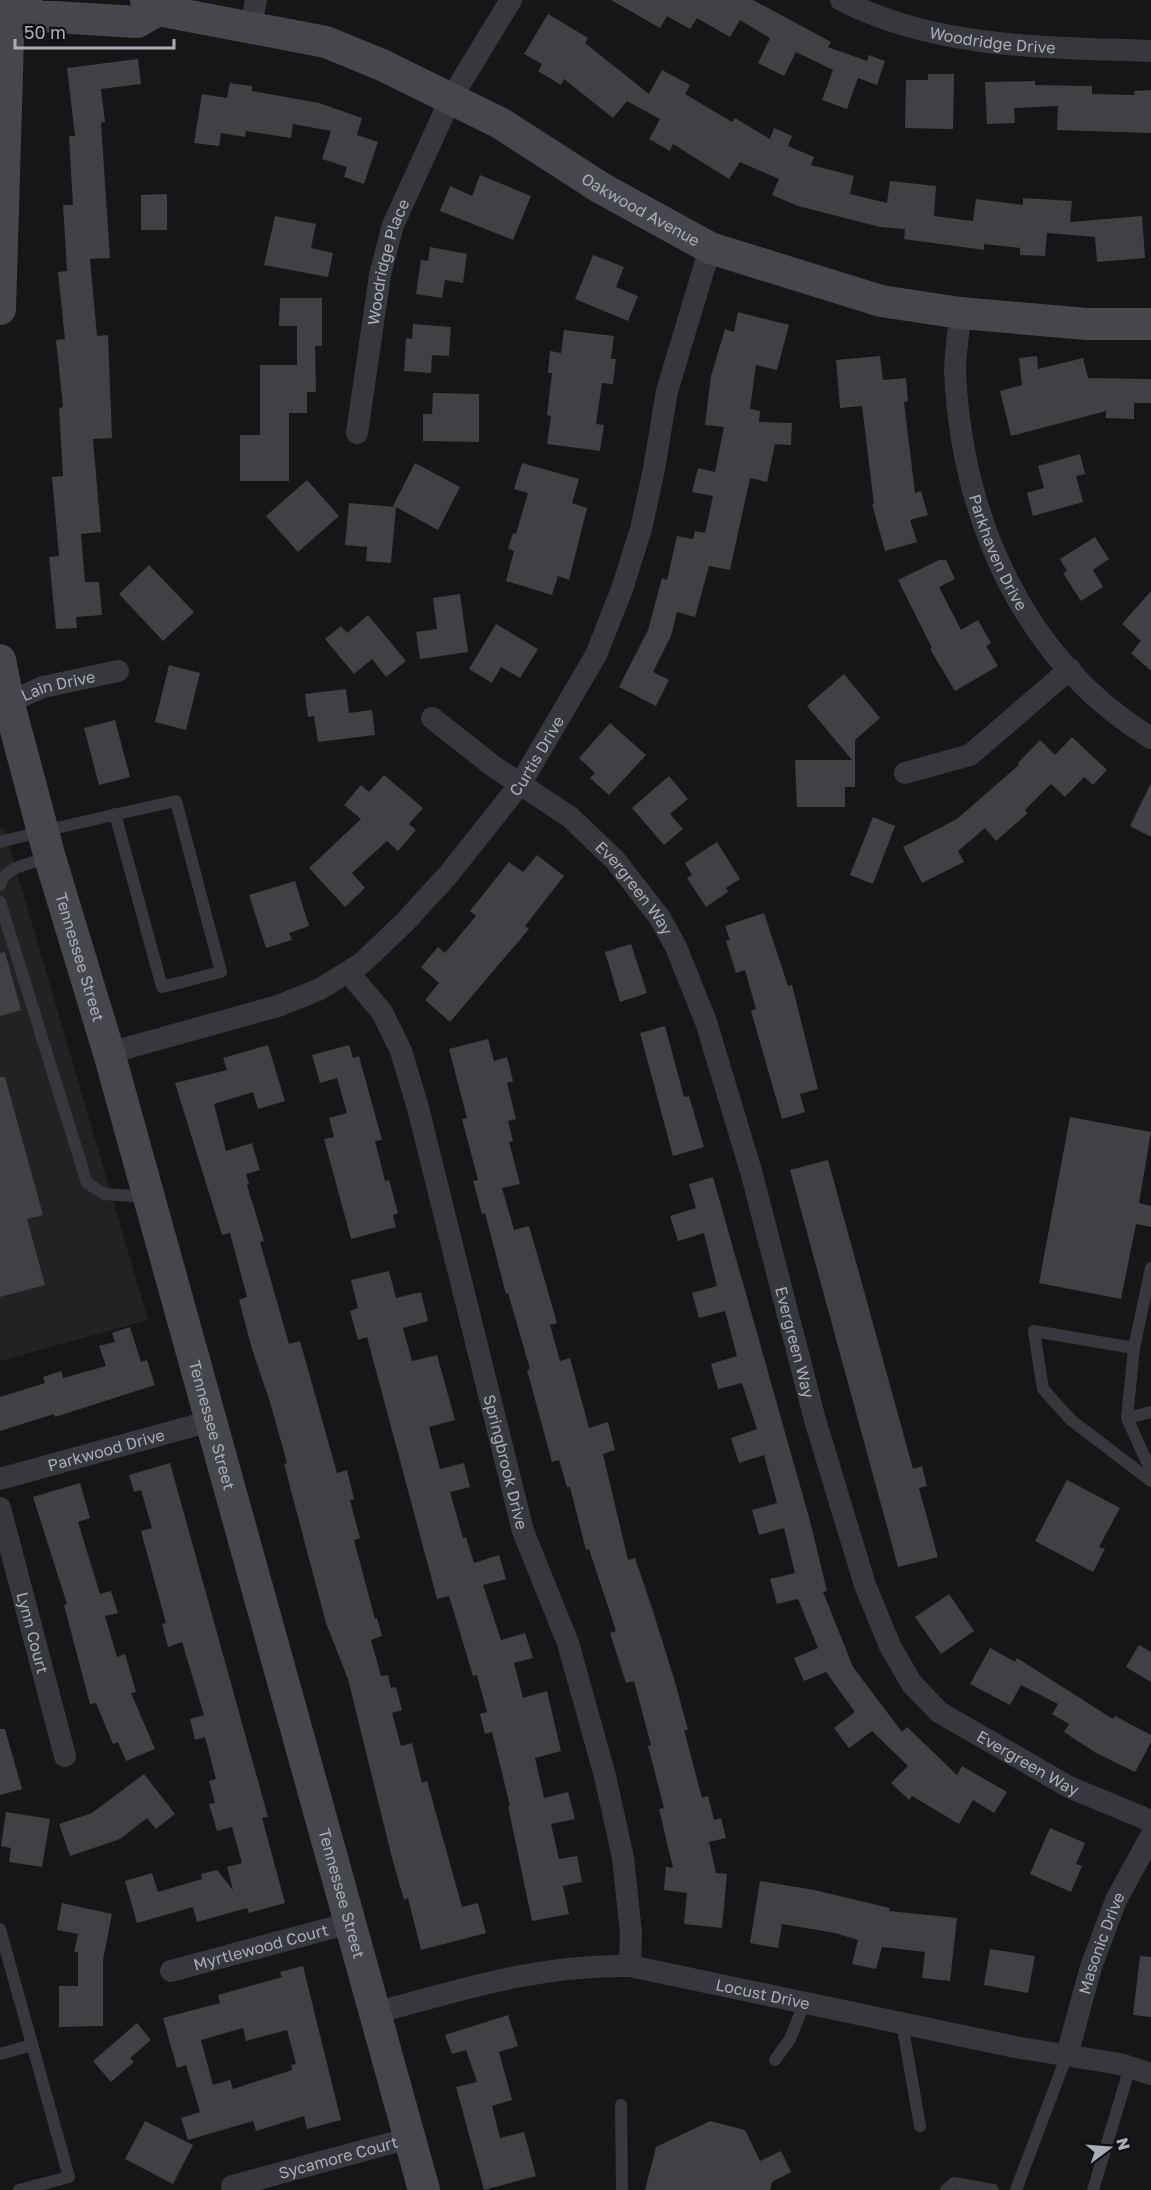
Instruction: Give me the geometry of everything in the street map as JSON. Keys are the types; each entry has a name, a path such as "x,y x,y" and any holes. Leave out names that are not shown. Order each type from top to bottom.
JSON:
{"main road":[{"path":"0,0 8,39 0,309"},
{"name":"Oakwood Avenue","path":"6,0 38,16 137,22 152,5 254,14 382,64 500,123 601,188 710,248 881,301 960,313 1088,324 1151,324"},
{"name":"Tennessee Street","path":"0,660 4,705 109,1053 424,2190"}],"street":[{"path":"450,100 511,0"},
{"name":"Woodridge Drive","path":"841,0 874,17 960,39 1019,45 1151,51"},
{"name":"Woodridge Place","path":"357,433 380,275 393,225 450,100"},
{"name":"Curtis Drive","path":"109,1053 279,1006 320,989 362,963 404,923 448,875 520,783 596,655 622,589 645,509 668,391 710,248"},
{"name":"Parkhaven Drive","path":"960,313 955,369 959,415 974,495 993,549 1024,614 1098,699 1151,738"},
{"path":"905,773 970,755 1070,669"},
{"name":"Lain Drive","path":"4,705 43,687 118,670"},
{"name":"Evergreen Way","path":"432,718 493,766 570,817 615,860 660,918 676,947 706,1022 751,1171 815,1420 865,1585 890,1646 912,1684 939,1712 1059,1781 1151,1821"},
{"name":"Springbrook Drive","path":"348,972 382,1012 401,1051 418,1108 523,1531 568,1643 605,1776 623,1858 631,1933 630,1966"},
{"name":"Parkwood Drive","path":"0,1479 211,1421"},
{"name":"Lynn Court","path":"0,1508 65,1756"},
{"name":"Masonic Drive","path":"1067,2055 1091,1967 1116,1900 1151,1836"},
{"name":"Myrtlewood Court","path":"171,1971 350,1923"},
{"name":"Locust Drive","path":"375,2013 531,1972 586,1965 630,1966 1140,2070"},
{"name":"Sycamore Court","path":"232,2186 410,2138"}],"lane":[{"path":"0,885 1,880 14,868 47,844 115,814 176,801 221,972 162,987 115,814"},
{"path":"0,842 47,844"},
{"path":"0,902 87,1183 104,1194 149,1197"},
{"path":"1151,1268 1134,1348 1127,1418 1151,1471"},
{"path":"1134,1348 1034,1331 1043,1389 1071,1420 1151,1481"},
{"path":"1127,1418 1151,1412"},
{"path":"0,1929 69,2177 19,2190"},
{"path":"775,2060 790,2039 805,2002"},
{"path":"902,2023 920,2126"},
{"path":"0,2054 33,2045"},
{"path":"1016,2190 1067,2055"},
{"path":"1093,2190 1140,2070"},
{"path":"621,2105 622,2190"},
{"path":"946,2190 954,2183 993,2190"}],"shaded area":[{"path":"4,828 148,1320 0,1361 0,829"}],"building":[{"path":"611,0 753,0 831,42 828,47 867,61 869,55 885,61 877,85 858,78 847,109 822,100 833,70 796,52 784,76 758,63 770,38 740,20 730,37 697,18 690,29 667,16 660,28"},
{"path":"548,14 588,38 585,43 649,94 662,70 690,85 685,94 732,122 735,118 770,139 774,128 792,136 788,146 814,157 811,165 854,176 850,194 887,203 890,181 936,186 934,216 973,221 976,199 1023,205 1023,198 1072,201 1070,222 1142,216 1145,258 1097,262 1095,237 1047,233 1045,256 1020,255 1020,248 984,244 984,250 904,239 905,229 880,227 798,206 772,195 779,179 740,162 729,179 673,144 670,151 649,139 660,119 627,101 613,118 564,79 561,85 538,71 542,64 524,54"},
{"path":"138,59 141,84 101,89 105,122 101,123 110,258 90,259 97,336 108,335 112,438 93,439 101,532 81,534 85,582 99,582 102,615 76,617 77,628 56,629 49,557 59,556 52,477 63,476 59,408 63,407 56,340 65,339 58,272 67,271 63,205 73,205 69,136 75,136 67,68"},
{"path":"928,74 954,74 953,129 905,128 906,80 928,80"},
{"path":"1035,81 1035,85 1092,86 1092,94 1135,95 1134,91 1151,90 1151,133 1057,130 1058,106 1014,108 1015,123 987,124 985,82"},
{"path":"230,83 252,86 252,91 319,103 362,118 357,135 378,142 364,184 344,177 347,167 322,159 331,131 293,124 291,138 246,131 245,137 221,133 219,146 194,143 202,94 227,98"},
{"path":"480,175 531,196 513,240 440,211 450,186 472,196"},
{"path":"167,194 167,230 141,230 141,195"},
{"path":"275,216 316,224 311,248 333,253 328,277 264,265"},
{"path":"430,247 467,254 463,283 445,280 442,298 416,294 421,260 428,261"},
{"path":"593,255 624,267 616,287 638,296 628,321 575,299"},
{"path":"280,298 322,298 322,346 315,346 316,392 307,392 307,413 289,413 289,481 240,481 240,435 260,435 260,365 297,365 297,326 279,326"},
{"path":"738,312 789,325 777,370 756,365 750,409 760,411 759,422 792,423 791,445 775,444 767,482 750,478 730,570 709,566 695,617 677,612 671,636 653,672 669,680 656,706 619,687 648,630 662,578 667,580 677,536 693,539 695,531 705,533 713,496 692,492 698,468 715,472 724,427 705,425 711,376 725,329 734,332"},
{"path":"413,324 451,327 449,356 432,355 431,373 404,371 406,338 412,339"},
{"path":"564,330 614,336 611,359 616,359 613,384 602,383 596,424 604,425 600,451 547,444 551,416 547,415 552,373 548,373 550,351 561,353"},
{"path":"880,356 883,380 906,378 908,401 904,402 915,493 921,491 928,515 910,520 917,542 885,551 872,504 874,504 862,406 840,408 836,360"},
{"path":"1037,356 1038,369 1083,358 1088,378 1151,379 1151,403 1134,403 1134,419 1106,418 1106,411 1011,436 1000,391 1022,385 1019,358"},
{"path":"433,393 479,394 479,442 423,441 423,414 432,414"},
{"path":"1080,454 1085,474 1076,476 1083,502 1033,516 1027,493 1044,488 1038,466"},
{"path":"415,463 460,487 438,530 396,507 391,563 366,561 367,547 345,545 349,503 395,507 393,506"},
{"path":"522,463 579,479 572,503 587,508 569,580 558,576 552,595 506,581 514,551 508,549 513,533 516,534 528,493 514,489"},
{"path":"307,480 339,516 298,552 266,516"},
{"path":"1095,537 1109,559 1093,570 1103,587 1081,601 1063,573 1067,571 1060,559"},
{"path":"939,560 946,560 955,579 939,587 961,630 978,620 991,643 986,646 998,666 955,691 930,649 932,648 898,580"},
{"path":"149,565 194,612 163,641 119,594"},
{"path":"1151,591 1151,671 1131,653 1141,641 1122,624"},
{"path":"460,594 468,652 420,659 416,632 437,629 433,598"},
{"path":"368,615 406,661 386,677 372,659 354,674 325,639 341,626 347,633"},
{"path":"496,624 538,649 520,678 501,667 492,683 469,669"},
{"path":"169,665 200,673 186,730 155,722"},
{"path":"844,674 880,718 855,740 855,787 845,787 845,807 797,807 795,760 852,760 807,706"},
{"path":"346,689 349,713 372,710 375,735 318,742 314,716 308,717 305,694"},
{"path":"115,720 130,777 99,785 84,728"},
{"path":"610,723 646,755 609,795 590,778 595,773 579,758"},
{"path":"1072,737 1107,770 1093,785 1084,777 1065,797 1051,784 1025,810 1028,813 996,841 985,828 958,851 964,862 922,883 903,847 957,819 1019,765 1018,763 1040,740 1055,755"},
{"path":"384,775 423,808 409,824 416,830 398,851 387,841 352,873 365,888 345,907 309,868 361,819 344,805 361,785 369,792"},
{"path":"669,776 688,799 670,814 683,829 664,845 632,808"},
{"path":"1151,783 1151,837 1130,826"},
{"path":"873,817 895,826 873,884 850,875"},
{"path":"717,842 740,879 726,888 728,892 706,907 687,878 692,875 685,863"},
{"path":"537,855 564,876 525,926 529,929 450,1022 425,1000 439,983 421,967 438,947 445,953 476,916 470,911 509,862 523,872"},
{"path":"295,881 309,926 289,933 292,940 266,948 249,895"},
{"path":"764,913 788,986 792,985 818,1089 800,1094 805,1112 782,1119 751,1011 756,1009 745,970 736,973 726,941 730,940 725,926"},
{"path":"631,944 647,993 620,1002 605,952"},
{"path":"5,952 21,1010 0,1016 0,953"},
{"path":"665,1026 684,1097 689,1096 704,1147 673,1156 640,1033"},
{"path":"488,1039 494,1061 507,1057 513,1081 507,1083 516,1119 508,1121 513,1141 509,1142 520,1184 502,1188 514,1230 529,1226 557,1323 550,1325 560,1361 570,1358 589,1428 608,1422 615,1450 603,1454 628,1560 635,1558 652,1608 688,1730 684,1730 702,1798 708,1796 714,1820 721,1818 726,1838 709,1842 716,1873 727,1874 722,1928 684,1924 687,1893 664,1890 666,1867 673,1868 659,1809 664,1808 648,1746 651,1745 634,1681 626,1683 610,1633 616,1631 589,1549 586,1550 570,1487 567,1487 559,1460 552,1462 527,1370 530,1369 508,1293 506,1294 485,1213 482,1214 473,1181 478,1180 462,1119 467,1118 449,1049"},
{"path":"268,1045 285,1101 258,1109 253,1092 214,1104 226,1151 252,1143 260,1170 246,1174 249,1184 247,1185 264,1241 260,1242 289,1344 300,1341 337,1473 347,1470 354,1499 350,1500 360,1538 354,1540 375,1619 377,1618 382,1636 371,1640 381,1676 388,1675 391,1688 396,1687 402,1710 392,1713 401,1746 412,1743 422,1783 427,1781 462,1907 478,1903 486,1933 421,1950 408,1898 404,1900 392,1858 348,1679 326,1623 284,1464 287,1463 252,1349 239,1300 247,1297 230,1233 222,1235 175,1083 227,1070 223,1058"},
{"path":"349,1045 353,1058 359,1056 382,1140 375,1141 385,1181 389,1180 398,1213 393,1215 396,1227 351,1239 324,1139 334,1137 329,1118 347,1113 337,1078 320,1083 312,1055"},
{"path":"0,1077 5,1077 43,1215 27,1219 45,1285 0,1297"},
{"path":"1070,1117 1151,1132 1139,1203 1151,1206 1151,1227 1136,1224 1121,1299 1039,1283"},
{"path":"828,1160 913,1469 922,1466 927,1486 919,1488 938,1557 898,1567 790,1170"},
{"path":"713,1177 810,1521 827,1591 823,1592 853,1667 902,1732 907,1727 957,1775 962,1766 1007,1792 994,1813 973,1800 959,1824 912,1796 909,1800 891,1783 908,1766 872,1731 849,1748 834,1728 855,1712 826,1672 804,1681 794,1658 818,1648 798,1599 777,1604 770,1579 795,1573 784,1528 759,1535 752,1510 777,1503 764,1455 739,1463 731,1438 757,1429 742,1383 718,1389 711,1364 737,1356 725,1311 699,1318 692,1293 717,1286 704,1233 678,1241 670,1216 696,1208 689,1184"},
{"path":"389,1271 396,1298 421,1292 428,1321 403,1328 412,1361 437,1355 455,1420 429,1427 440,1469 464,1463 470,1487 450,1492 463,1538 466,1537 474,1563 499,1555 506,1579 483,1585 501,1640 525,1633 533,1658 514,1663 523,1698 547,1691 561,1751 535,1758 544,1798 568,1792 575,1819 551,1824 559,1859 577,1856 582,1882 563,1886 569,1914 532,1921 508,1806 510,1806 492,1732 485,1734 480,1714 487,1712 477,1675 473,1676 449,1596 437,1599 367,1337 358,1340 350,1311 358,1308 351,1280"},
{"path":"130,1327 141,1362 147,1360 155,1385 55,1417 54,1414 0,1431 0,1397 45,1383 43,1377 61,1371 63,1378 106,1366 99,1346 115,1342 112,1333"},
{"path":"170,1463 268,1817 262,1818 285,1903 249,1913 247,1908 197,1922 193,1907 137,1923 125,1881 152,1873 158,1892 202,1879 201,1874 217,1870 233,1890 227,1867 242,1863 232,1827 217,1831 209,1804 215,1803 209,1781 216,1779 205,1737 195,1740 190,1719 204,1715 182,1642 168,1647 162,1624 166,1623 141,1531 152,1528 141,1490 134,1492 129,1475"},
{"path":"1067,1480 1120,1508 1099,1547 1105,1549 1093,1572 1035,1541"},
{"path":"80,1483 90,1518 78,1522 100,1594 111,1591 118,1613 105,1616 117,1657 125,1654 136,1692 131,1693 155,1749 126,1761 118,1742 113,1744 96,1703 90,1704 64,1605 67,1604 33,1497"},
{"path":"949,1594 974,1631 941,1654 915,1617"},
{"path":"1139,1645 1151,1652 1151,1682 1126,1667"},
{"path":"990,1648 1015,1662 1017,1658 1113,1719 1115,1716 1151,1735 1151,1742 1135,1772 1096,1753 1064,1732 1069,1724 1052,1714 1058,1704 1021,1685 1010,1705 970,1684"},
{"path":"0,1729 5,1729 22,1789 0,1795"},
{"path":"144,1774 175,1814 156,1829 147,1818 120,1839 70,1856 59,1824 92,1813"},
{"path":"6,1812 50,1819 42,1867 9,1862 11,1848 1,1846"},
{"path":"1050,1828 1085,1843 1076,1864 1082,1866 1071,1892 1030,1874"},
{"path":"760,1881 814,1890 890,1908 889,1911 957,1918 950,1981 922,1978 925,1952 882,1947 876,1969 852,1964 858,1940 835,1933 782,1924 778,1948 750,1943"},
{"path":"62,1903 112,1914 103,1960 103,2026 59,2027 59,1986 78,1986 78,1952 74,1952 78,1934 57,1930"},
{"path":"990,1949 1035,1956 1028,1993 984,1985"},
{"path":"1140,1956 1151,1957 1151,2017 1133,2015"},
{"path":"303,1966 341,2120 307,2129 304,2116 256,2131 253,2121 188,2140 181,2118 200,2112 186,2065 177,2068 163,2018 220,2003 218,1995 282,1977 280,1972","holes":["243,2028 246,2041 287,2030 296,2064 291,2065 292,2070 233,2089 230,2080 213,2085 201,2040"]},
{"path":"508,2015 518,2046 499,2052 512,2100 492,2106 500,2138 524,2132 536,2176 484,2190 456,2087 477,2082 466,2050 452,2054 445,2035"},
{"path":"137,2023 151,2040 130,2058 134,2062 111,2082 93,2061"},
{"path":"145,2121 193,2145 173,2184 125,2159"},
{"path":"710,2121 745,2130 760,2161 781,2151 791,2172 772,2182 770,2190 645,2190 656,2147"}]}
